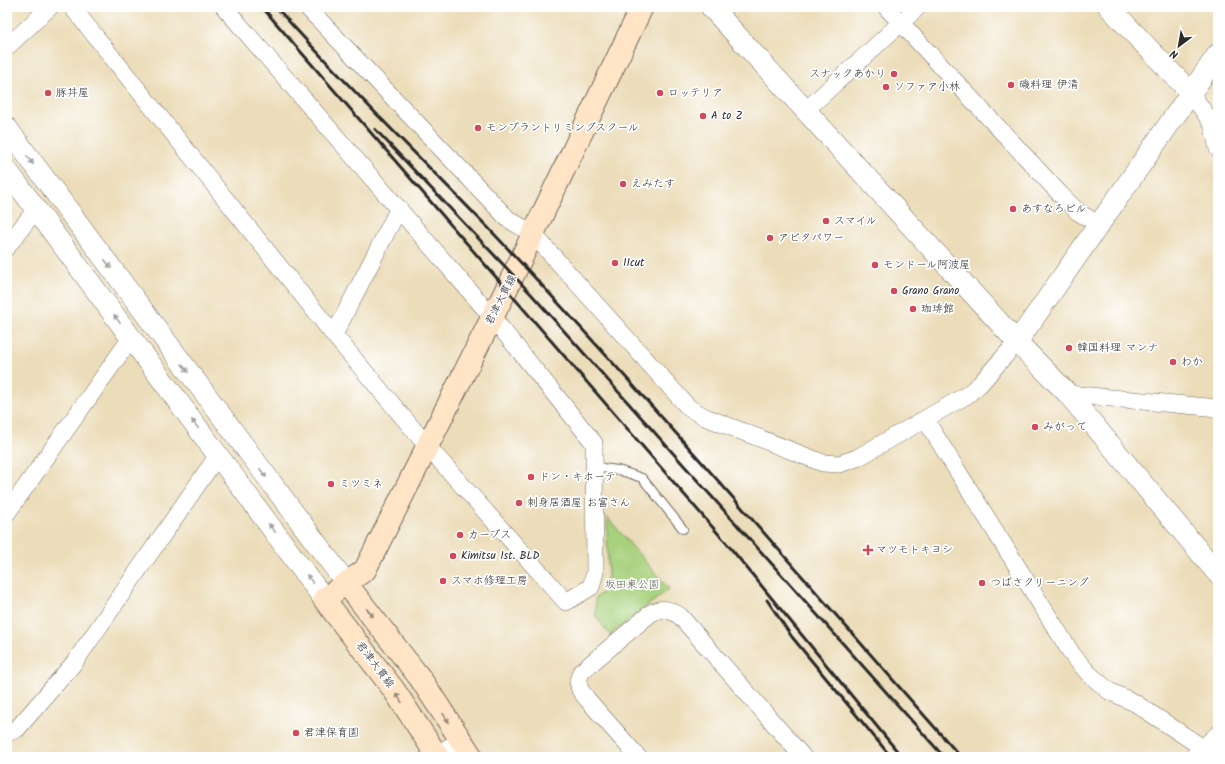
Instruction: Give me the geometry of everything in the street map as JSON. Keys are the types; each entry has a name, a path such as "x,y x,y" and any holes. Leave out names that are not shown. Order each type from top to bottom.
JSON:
{"main road":[{"name":"君津大貫線","path":"435,756 394,690 324,599 365,570 428,447 533,234 642,7"},
{"path":"346,583 420,678 467,749"}],"street":[{"path":"7,46 50,7"},
{"path":"72,7 334,335 428,447 566,602 591,587 595,572 594,443 492,317 224,7"},
{"path":"711,7 1017,342 1068,394 1218,574"},
{"path":"886,7 1060,195 1078,212 1098,224"},
{"path":"805,111 918,7"},
{"path":"1108,7 1190,92 1212,123 1218,149"},
{"path":"312,9 508,219 533,234 689,408 705,417 822,463 838,464 857,458 966,395 980,384 1017,342 1190,92 1218,54"},
{"path":"7,128 346,583"},
{"path":"7,170 324,599"},
{"path":"334,335 399,208"},
{"path":"7,247 36,209"},
{"path":"7,513 131,338"},
{"path":"1068,394 1218,408"},
{"path":"926,419 1072,654 1088,673 1109,691 1135,703 1198,752 1218,734"},
{"path":"7,733 17,729 74,663 218,455"},
{"path":"638,757 580,690 578,680 582,672 651,613 660,609 670,610 680,616 803,757"},
{"path":"435,756 467,749"}],"lane":[{"path":"594,467 618,470 642,478 683,529"},
{"path":"1198,752 1218,757"}],"green space":[{"name":"坂田東公園","path":"607,517 669,589 610,635 596,617 595,598 603,592 608,576"}],"railway":[{"path":"262,7 728,545 902,757"},
{"path":"276,7 329,65 495,235 555,299 672,429 961,757"},
{"path":"375,129 532,295 944,757"},
{"path":"767,600 792,637 891,757"}],"place":[{"name":"スナックあかり","path":"894,74"},
{"name":"磯料理 伊清","path":"1011,85"},
{"name":"ソファア小林","path":"886,87"},
{"name":"豚丼屋","path":"48,93"},
{"name":"ロッテリア","path":"660,93"},
{"name":"A to Z","path":"703,116"},
{"name":"モンブラントリミングスクール","path":"478,128"},
{"name":"えみたす","path":"623,184"},
{"name":"あすなろビル","path":"1013,209"},
{"name":"スマイル","path":"826,221"},
{"name":"アピタパワー","path":"770,238"},
{"name":"11cut","path":"615,263"},
{"name":"モンドール阿波屋","path":"875,265"},
{"name":"Grano Grano","path":"894,291"},
{"name":"珈琲館","path":"913,309"},
{"name":"韓国料理 マンナ","path":"1069,348"},
{"name":"わか","path":"1173,362"},
{"name":"みがって","path":"1035,427"},
{"name":"ドン・キホーテ","path":"531,477"},
{"name":"ミツミネ","path":"331,484"},
{"name":"刺身居酒屋 お富さん","path":"519,503"},
{"name":"カーブス","path":"460,535"},
{"name":"マツモトキヨシ","path":"868,550"},
{"name":"Kimitsu 1st. BLD","path":"453,556"},
{"name":"スマホ修理工房","path":"443,581"},
{"name":"つばさクリーニング","path":"982,583"},
{"name":"君津保育園","path":"296,733"}]}
